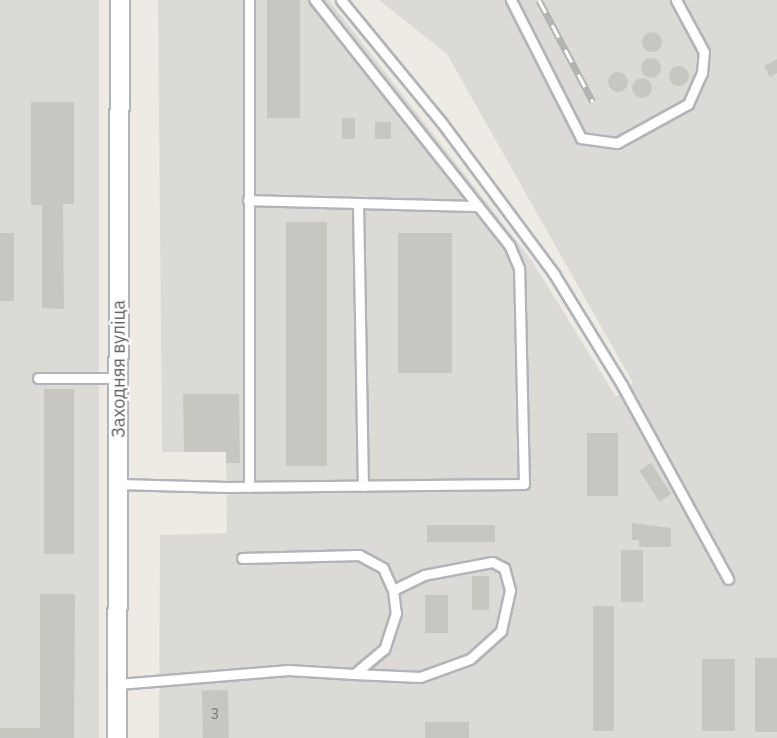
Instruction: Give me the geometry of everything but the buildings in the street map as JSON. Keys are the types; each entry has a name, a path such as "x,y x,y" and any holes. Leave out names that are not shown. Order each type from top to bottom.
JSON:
{"street":[{"name":"Заходняя вуліца","path":"117,738 120,0"}],"lane":[{"path":"249,0 249,487"},
{"path":"119,484 249,487 524,484 519,268 509,245 315,0"},
{"path":"341,0 442,123 554,274 622,385 728,579"},
{"path":"511,0 581,138 617,143 688,104 702,73 704,52 676,0"},
{"path":"248,200 478,206"},
{"path":"358,203 363,486"},
{"path":"38,378 119,378"},
{"path":"242,558 360,555 383,567 393,590 396,613 384,649 354,674"},
{"path":"118,684 288,670 420,677 470,658 501,632 510,590 504,568 492,562 424,575 393,590"}],"shaded area":[{"path":"0,0 99,0 99,738 0,738"},
{"path":"158,0 329,0 532,261 616,397 633,383 447,54 379,0 777,0 777,738 159,738 160,535 227,533 226,452 162,452"}],"railway":[{"path":"539,0 593,102"}]}
